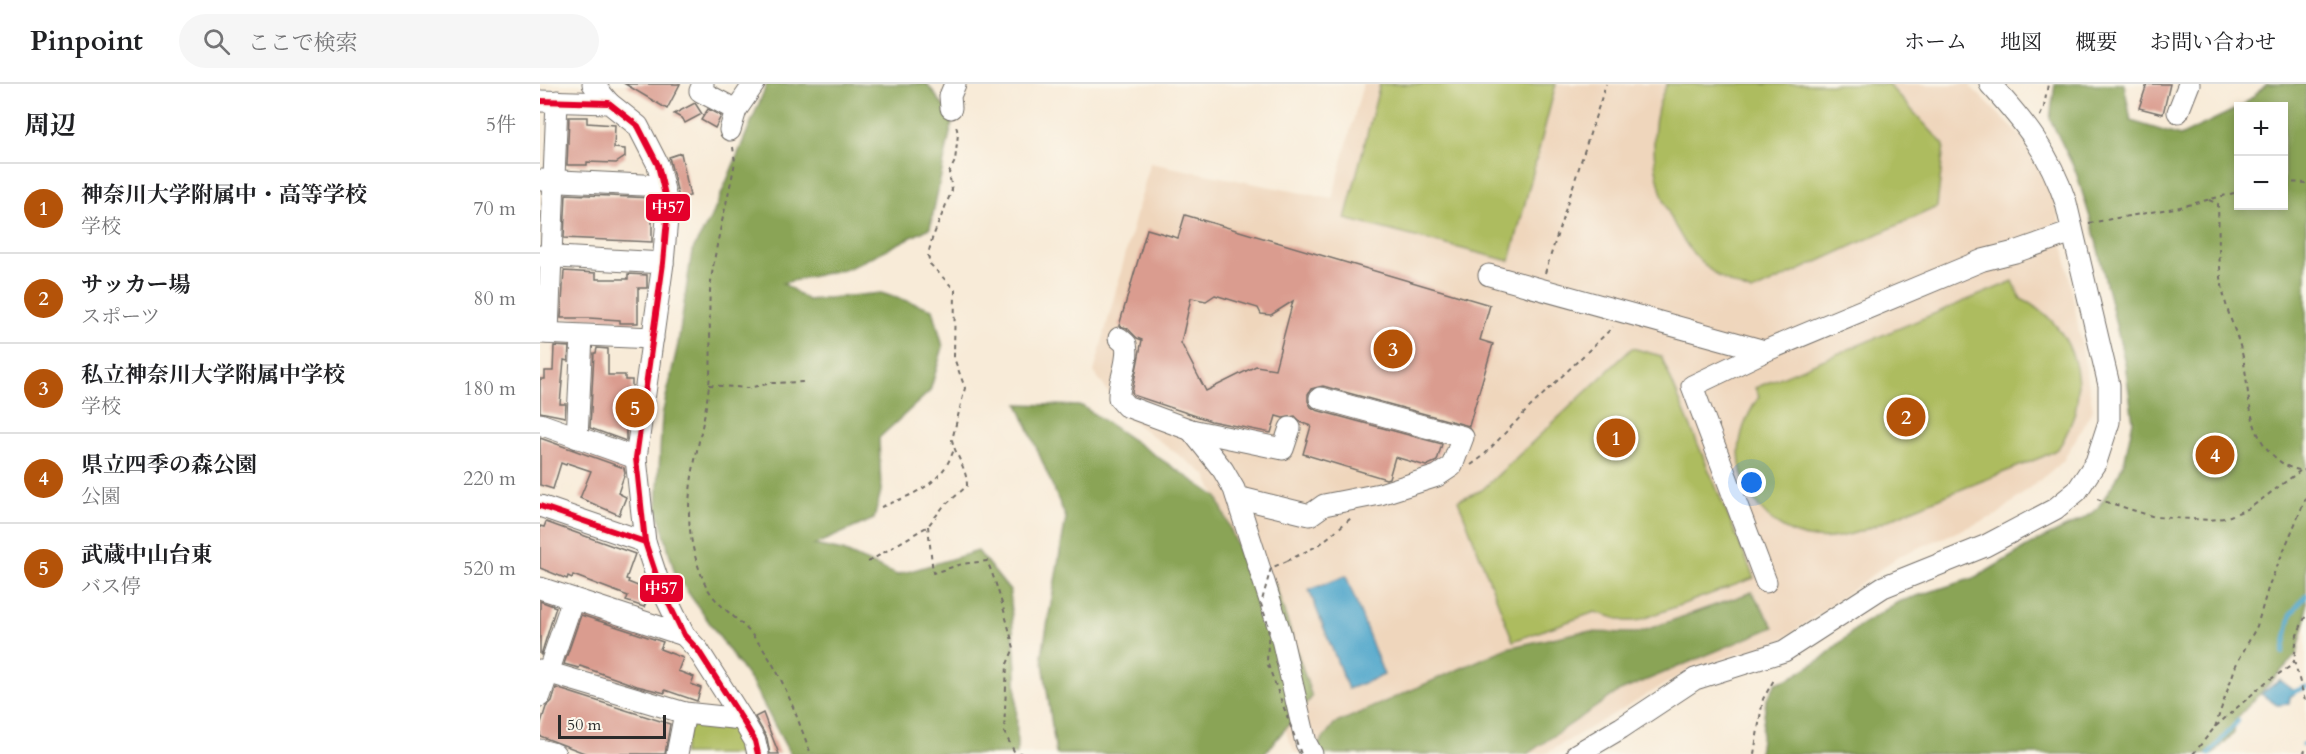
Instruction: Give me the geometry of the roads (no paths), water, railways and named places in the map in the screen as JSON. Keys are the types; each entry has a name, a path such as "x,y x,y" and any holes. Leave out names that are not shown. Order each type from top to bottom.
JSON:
{"street":[{"path":"593,84 609,103 623,111 638,126 658,165 668,208 663,263 636,458 645,542 658,581 684,635 698,650 742,719 755,741 758,754"},
{"path":"704,84 700,91 736,110"},
{"path":"730,130 736,110 754,84"},
{"path":"951,108 950,96 955,84"},
{"path":"1577,754 1695,679 1784,651 1883,587 1984,546 2055,509 2077,491 2096,462 2109,422 2109,386 2081,227 2036,138 1990,84"},
{"path":"2178,112 2189,84"},
{"path":"609,103 549,101 544,333 653,338"},
{"path":"547,181 663,186"},
{"path":"1766,582 1692,386 1766,351 1983,260 2015,252 2081,227"},
{"path":"546,256 663,263"},
{"path":"1489,275 1766,351"},
{"path":"577,438 582,336"},
{"path":"1119,338 1126,344 1128,353 1119,390 1119,398 1126,406 1191,430 1283,449 1290,428"},
{"path":"1237,497 1310,515 1324,505 1380,494 1437,476 1452,466 1463,437 1320,398"},
{"path":"540,424 636,458"},
{"path":"1191,430 1222,470 1237,497 1281,635 1306,743 1312,754"},
{"path":"540,506 645,542"},
{"path":"540,588 684,635"},
{"path":"540,696 544,672 573,599"},
{"path":"544,672 685,713 742,719"},
{"path":"677,754 685,713"},
{"path":"540,750 555,754"}],"water":[{"path":"1346,576 1384,675 1348,689 1309,590"},
{"path":"2280,680 2293,690 2294,694 2290,697 2289,704 2277,705 2261,694"}],"waterway":[{"path":"2283,653 2291,614 2306,595"},
{"path":"2293,692 2306,687"},
{"path":"2209,754 2238,721"}],"place":[{"name":"私立神奈川大学附属中学校","path":"1393,349"},
{"name":"武蔵中山台東","path":"635,408"},
{"name":"サッカー場","path":"1906,417"},
{"name":"神奈川大学附属中・高等学校","path":"1616,438"},
{"name":"県立四季の森公園","path":"2215,455"}]}
